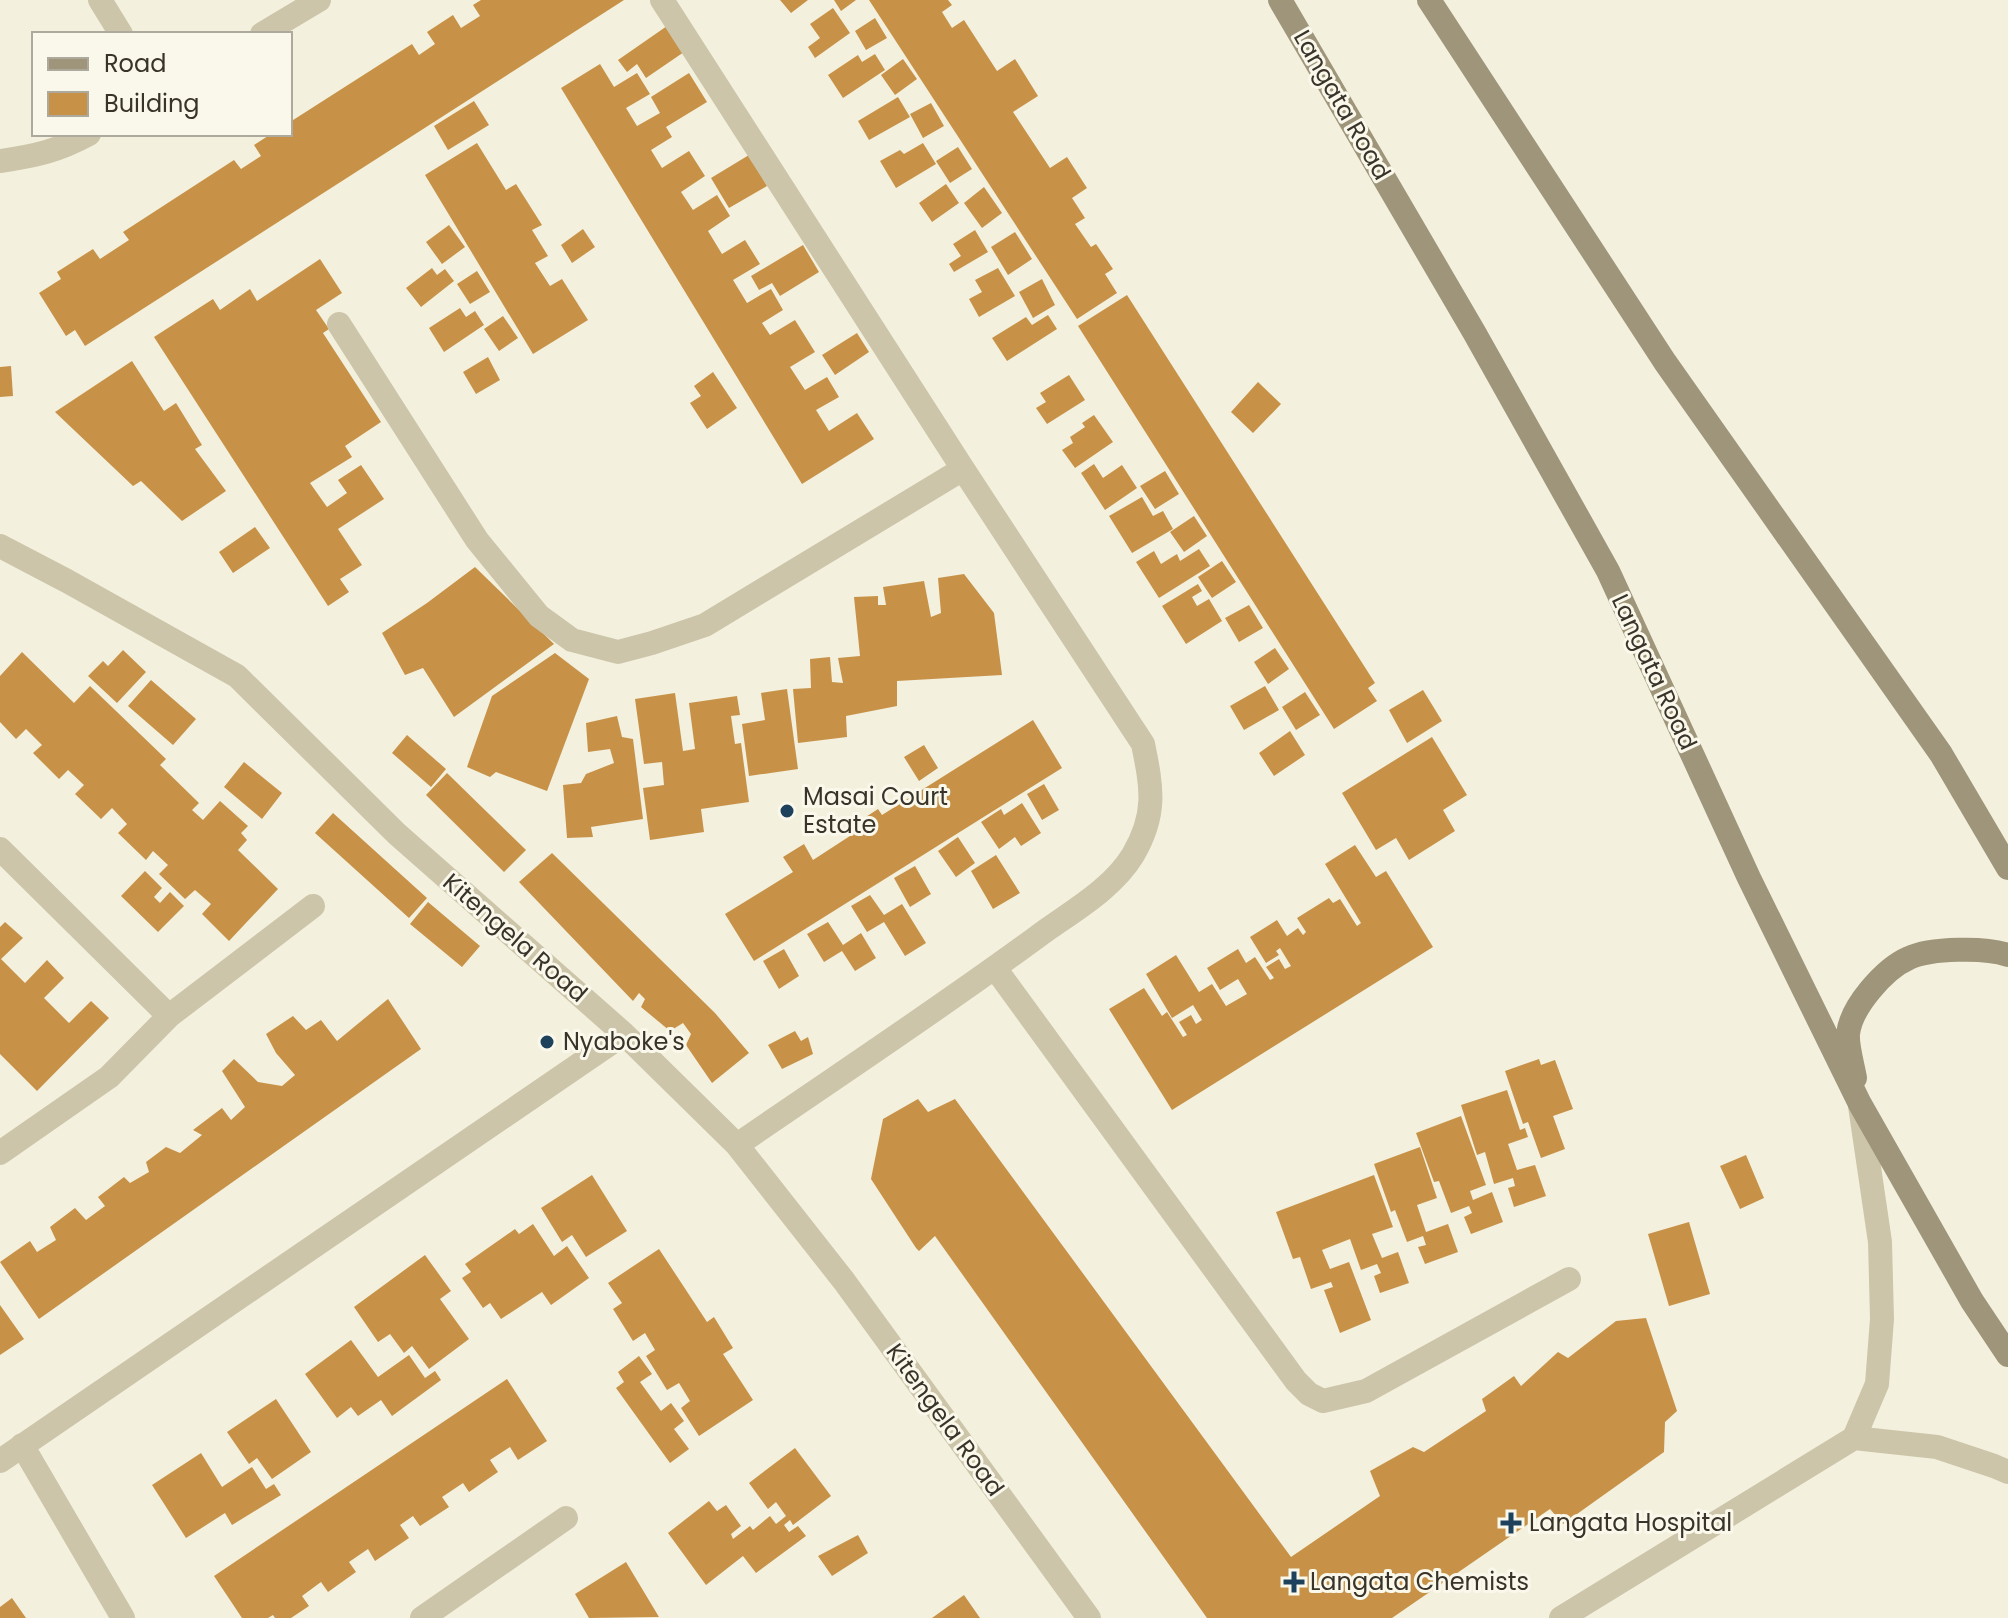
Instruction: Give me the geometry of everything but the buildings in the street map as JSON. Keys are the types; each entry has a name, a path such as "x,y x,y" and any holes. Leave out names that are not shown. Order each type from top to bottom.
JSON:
{"main road":[{"name":"Langata Road","path":"1280,0 1474,332 1608,571 1749,878 1860,1104 1972,1301 2008,1355"},
{"path":"1429,0 1665,362 1941,754 2008,868"},
{"path":"1860,1104 1848,1035 1858,1005 1886,974 1909,957 1939,952 1972,949 2008,955"}],"street":[{"path":"100,0 120,32"},
{"path":"265,32 319,0"},
{"path":"662,0 1143,744 1152,789 1149,819 1133,855 1109,884 995,968 737,1145"},
{"path":"0,161 40,155 85,136"},
{"path":"339,324 477,540 539,616 572,640 618,652 705,625 963,469"},
{"name":"Kitengela Road","path":"0,546 237,676 397,834 624,1034 737,1145 844,1281 1089,1618"},
{"path":"0,849 169,1016"},
{"path":"0,1153 109,1077 169,1016 313,906"},
{"path":"995,968 1296,1381 1309,1394 1323,1401 1366,1391 1569,1279"},
{"path":"0,1461 624,1034"},
{"path":"1561,1618 1854,1438 1877,1384 1882,1319 1880,1242 1860,1104"},
{"path":"1854,1438 1937,1447 2008,1472"},
{"path":"22,1445 123,1618"},
{"path":"422,1618 566,1518"}],"place":[{"name":"Masai Court Estate","path":"787,811"},
{"name":"Nyaboke's","path":"547,1042"},
{"name":"Langata Hospital","path":"1511,1523"},
{"name":"Langata Chemists","path":"1294,1582"}]}
